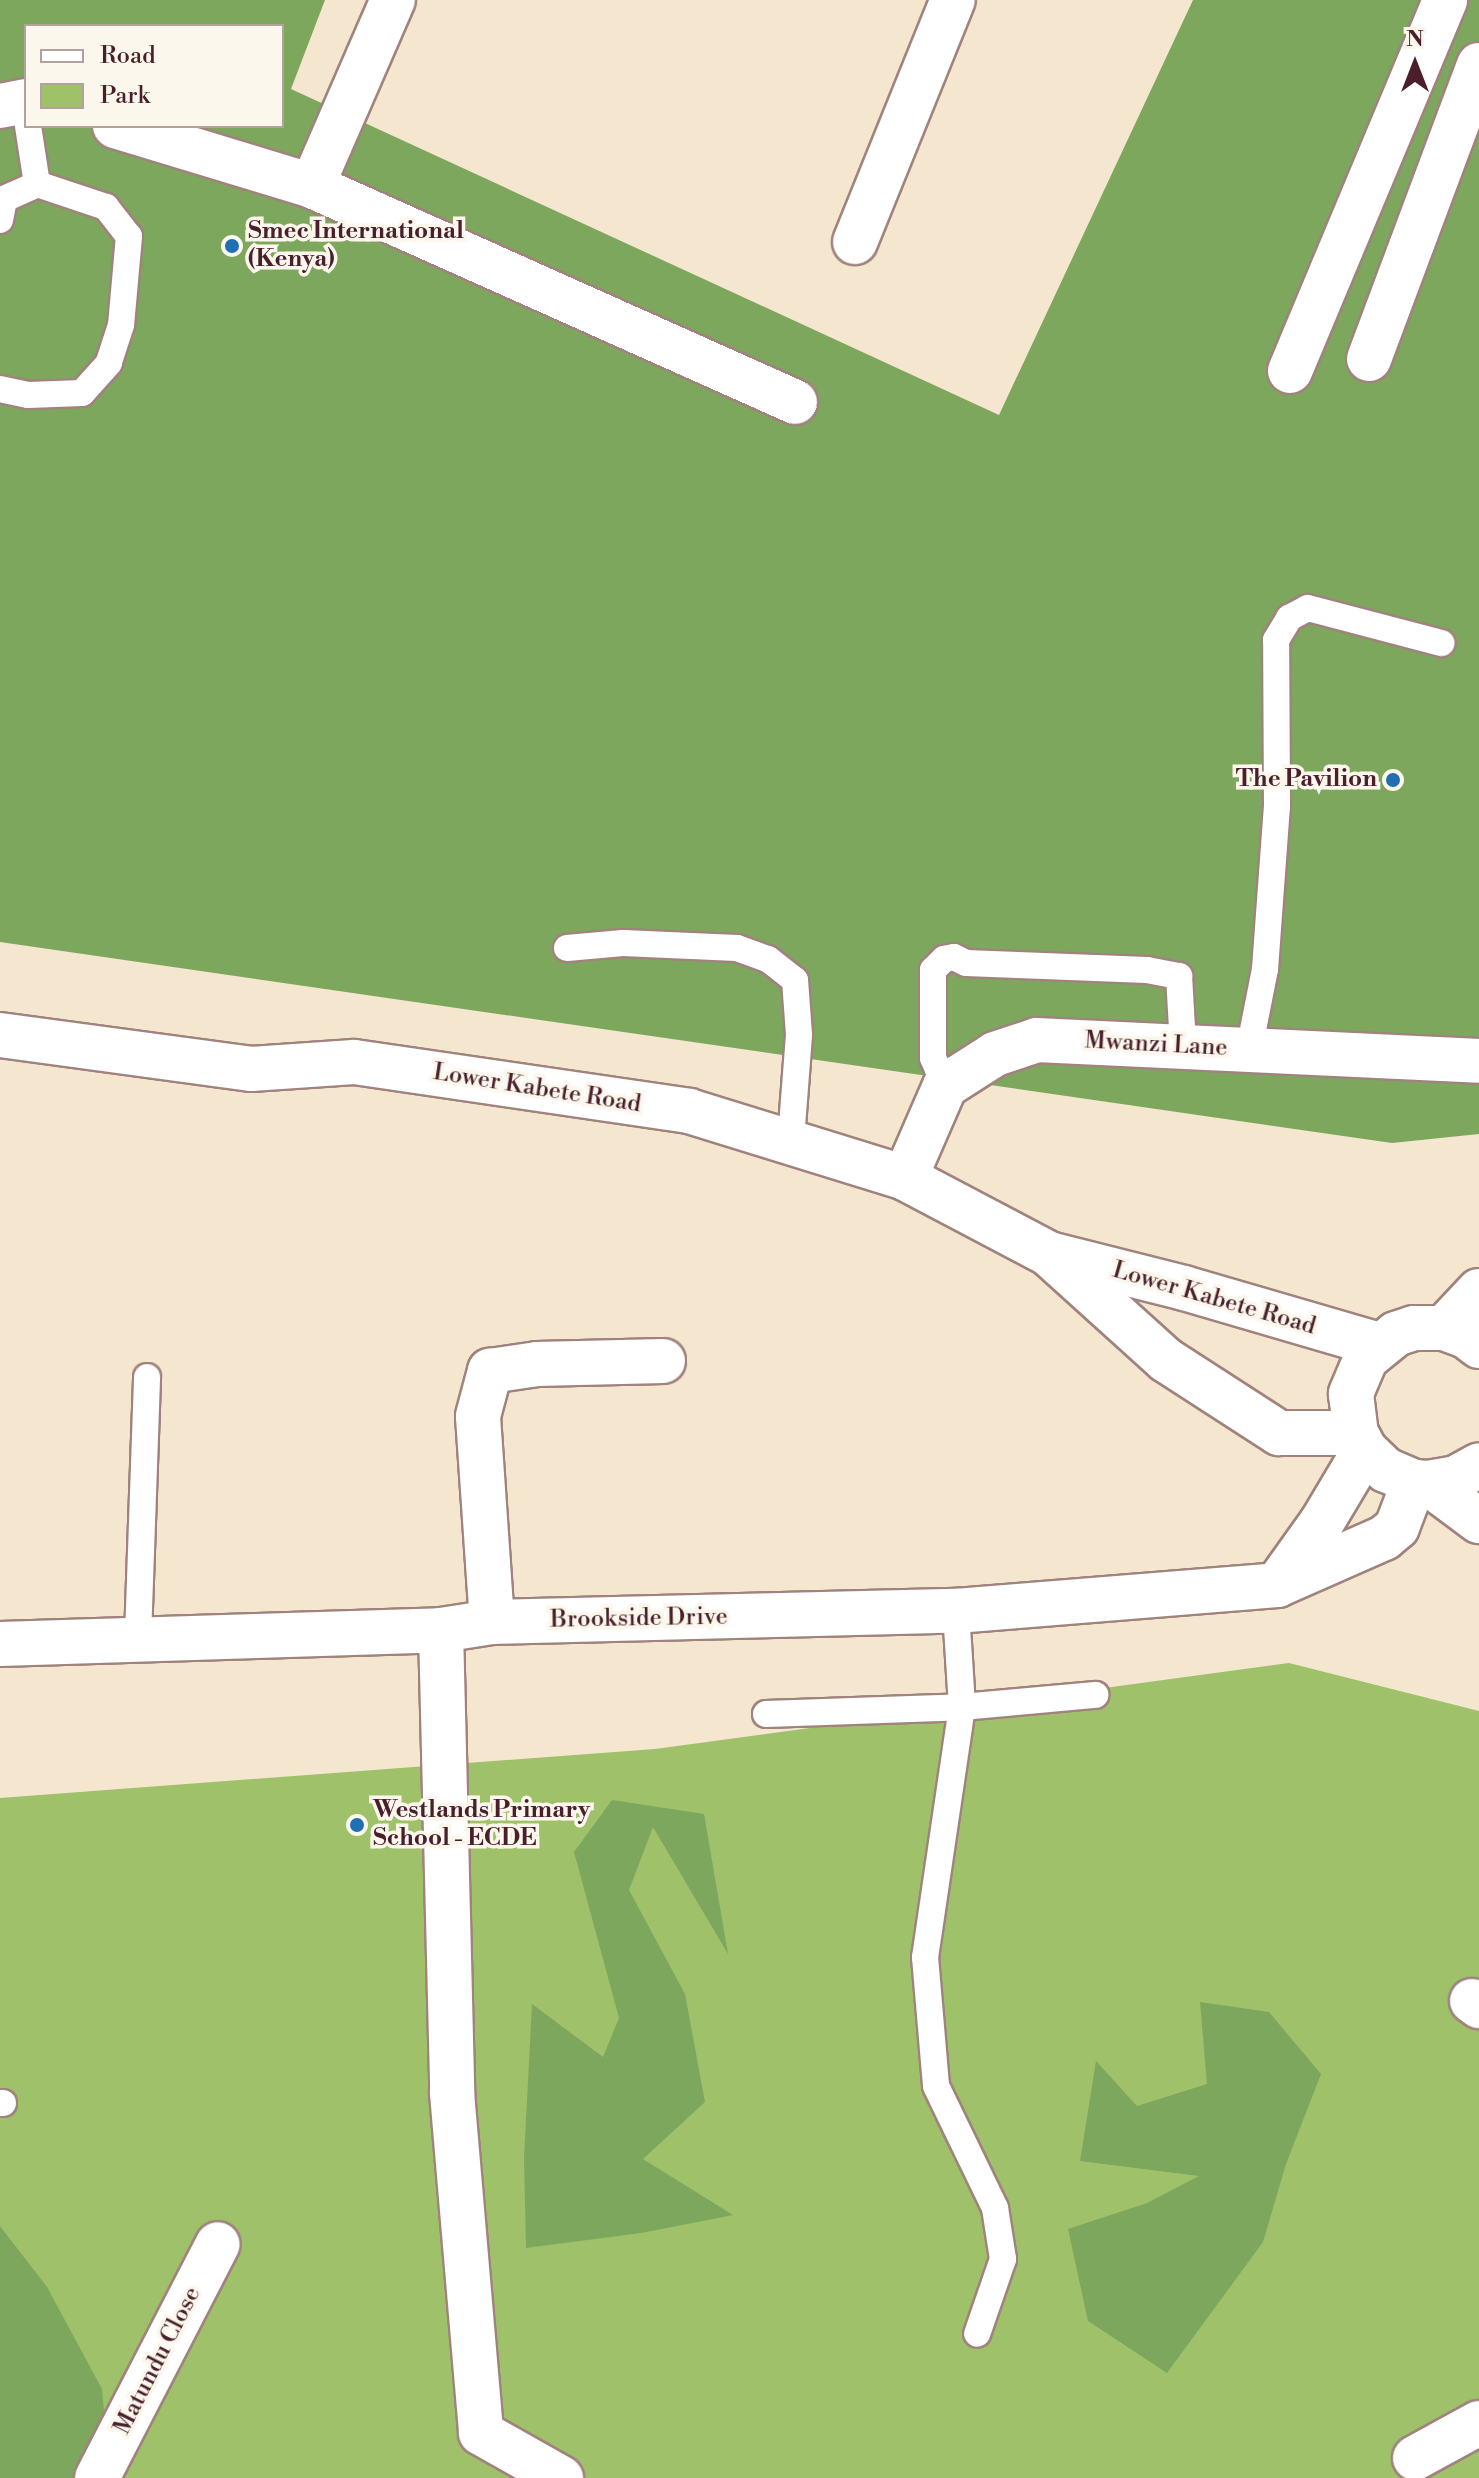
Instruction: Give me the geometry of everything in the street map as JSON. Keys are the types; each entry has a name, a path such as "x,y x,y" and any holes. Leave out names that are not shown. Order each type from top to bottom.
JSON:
{"street":[{"path":"312,186 393,0"},
{"path":"855,242 953,0"},
{"path":"1290,371 1445,0"},
{"path":"1369,359 1479,65"},
{"path":"122,128 312,186 795,402"},
{"name":"Lower Kabete Road","path":"0,1035 251,1069 354,1062 689,1111 791,1140 905,1178 1049,1254 1184,1288 1379,1345"},
{"name":"Mwanzi Lane","path":"945,1086 995,1054 1037,1040 1479,1061"},
{"path":"905,1178 945,1086"},
{"name":"Lower Kabete Road","path":"1049,1254 1166,1360 1279,1433 1361,1441"},
{"path":"1479,1291 1461,1337 1414,1328 1379,1345 1366,1358 1351,1394 1361,1441 1386,1470 1421,1482 1479,1521"},
{"path":"492,1622 478,1416 490,1371 537,1364 663,1361"},
{"path":"1277,1585 1322,1522 1361,1441"},
{"path":"1421,1482 1456,1478 1479,1465"},
{"name":"Brookside Drive","path":"0,1644 138,1637 441,1630 492,1622 956,1611 1277,1585 1384,1538 1397,1527 1421,1482"},
{"path":"441,1630 452,2093 481,2433 561,2478"},
{"name":"Matundu Close","path":"97,2478 218,2244"},
{"path":"1415,2458 1479,2423"}],"lane":[{"path":"25,128 37,184"},
{"path":"0,220 4,199 37,184 106,207 129,236 127,287 121,325 109,363 82,393 28,395 0,389"},
{"path":"1249,1050 1265,969 1277,806 1276,640 1289,618 1308,608 1441,643"},
{"path":"567,948 623,943 737,948 768,959 795,980 799,1035 791,1140"},
{"path":"945,1086 933,1058 933,970 944,959 954,957 966,963 1133,969 1179,976 1183,1046"},
{"path":"138,1637 147,1377"},
{"path":"956,1611 962,1707 925,1957 936,2086 995,2208 1003,2259 977,2334"},
{"path":"766,1714 962,1707 1095,1695"}],"green space":[{"path":"0,0 325,0 291,89 999,415 1193,0 1479,0 1479,1134 1392,1143 0,942"},
{"path":"1289,1663 1479,1711 1479,2478 0,2478 0,1798 655,1749"},
{"path":"612,1800 704,1814 728,1954 653,1827 629,1890 685,1994 705,2102 643,2159 733,2215 641,2233 526,2248 524,2158 532,2004 603,2057 619,2018 574,1852"},
{"path":"1200,2002 1269,2012 1321,2074 1286,2164 1263,2242 1167,2373 1088,2321 1068,2229 1147,2203 1199,2176 1080,2161 1096,2061 1137,2106 1207,2084"},
{"path":"0,2226 47,2287 102,2389 110,2478 0,2478"}],"place":[{"name":"Smec International (Kenya)","path":"232,246"},
{"name":"The Pavilion","path":"1393,780"},
{"name":"Westlands Primary School - ECDE","path":"357,1825"}]}
